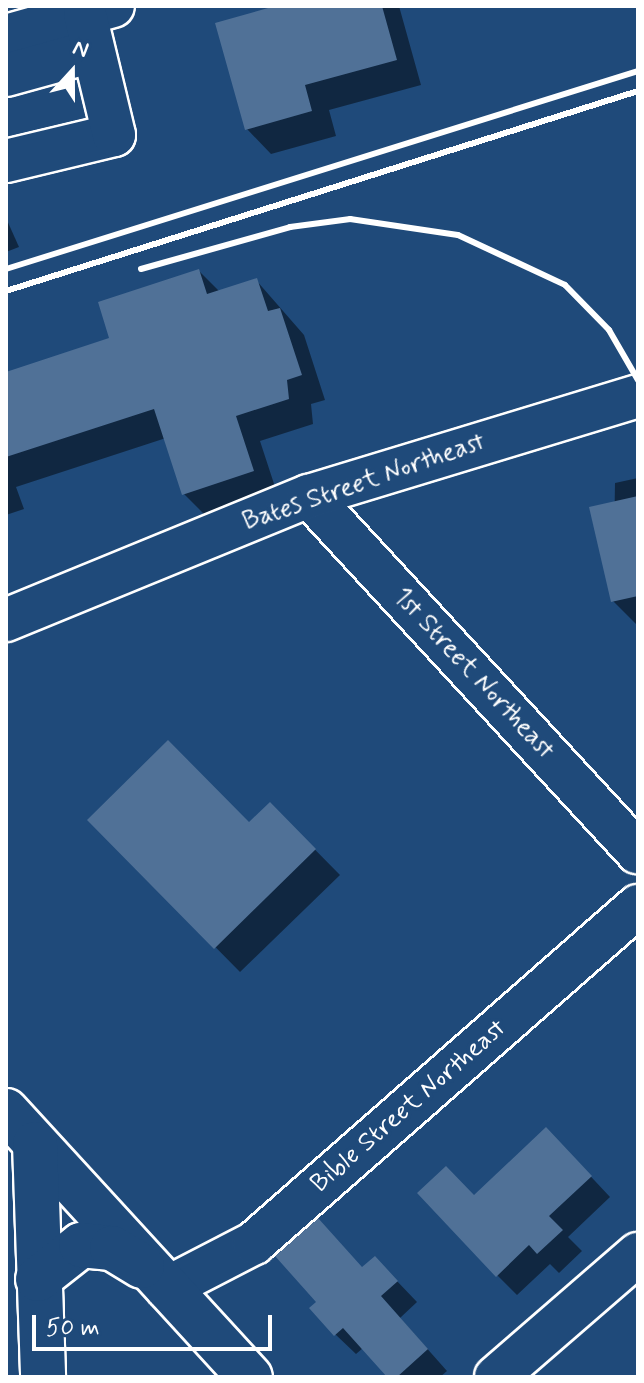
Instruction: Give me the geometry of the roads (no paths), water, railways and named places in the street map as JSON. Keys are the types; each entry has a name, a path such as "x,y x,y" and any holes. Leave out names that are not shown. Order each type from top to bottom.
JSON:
{"main road":[{"path":"6,1111 250,1377"},
{"path":"35,1144 43,1377"},
{"path":"38,1279 81,1245 112,1248 159,1280"}],"street":[{"path":"6,36 97,23"},
{"path":"6,75 97,23"},
{"path":"6,161 114,135 97,23"},
{"name":"Bates Street Northeast","path":"6,620 309,496 638,396"},
{"name":"1st Street Northeast","path":"309,496 638,853"},
{"name":"Bible Street Northeast","path":"159,1280 254,1243 638,906"},
{"path":"496,1377 638,1254"}],"railway":[{"path":"6,269 638,71"},
{"path":"6,291 638,91"},
{"path":"141,269 290,227 350,219 458,235 565,285 609,330 638,380"}]}
